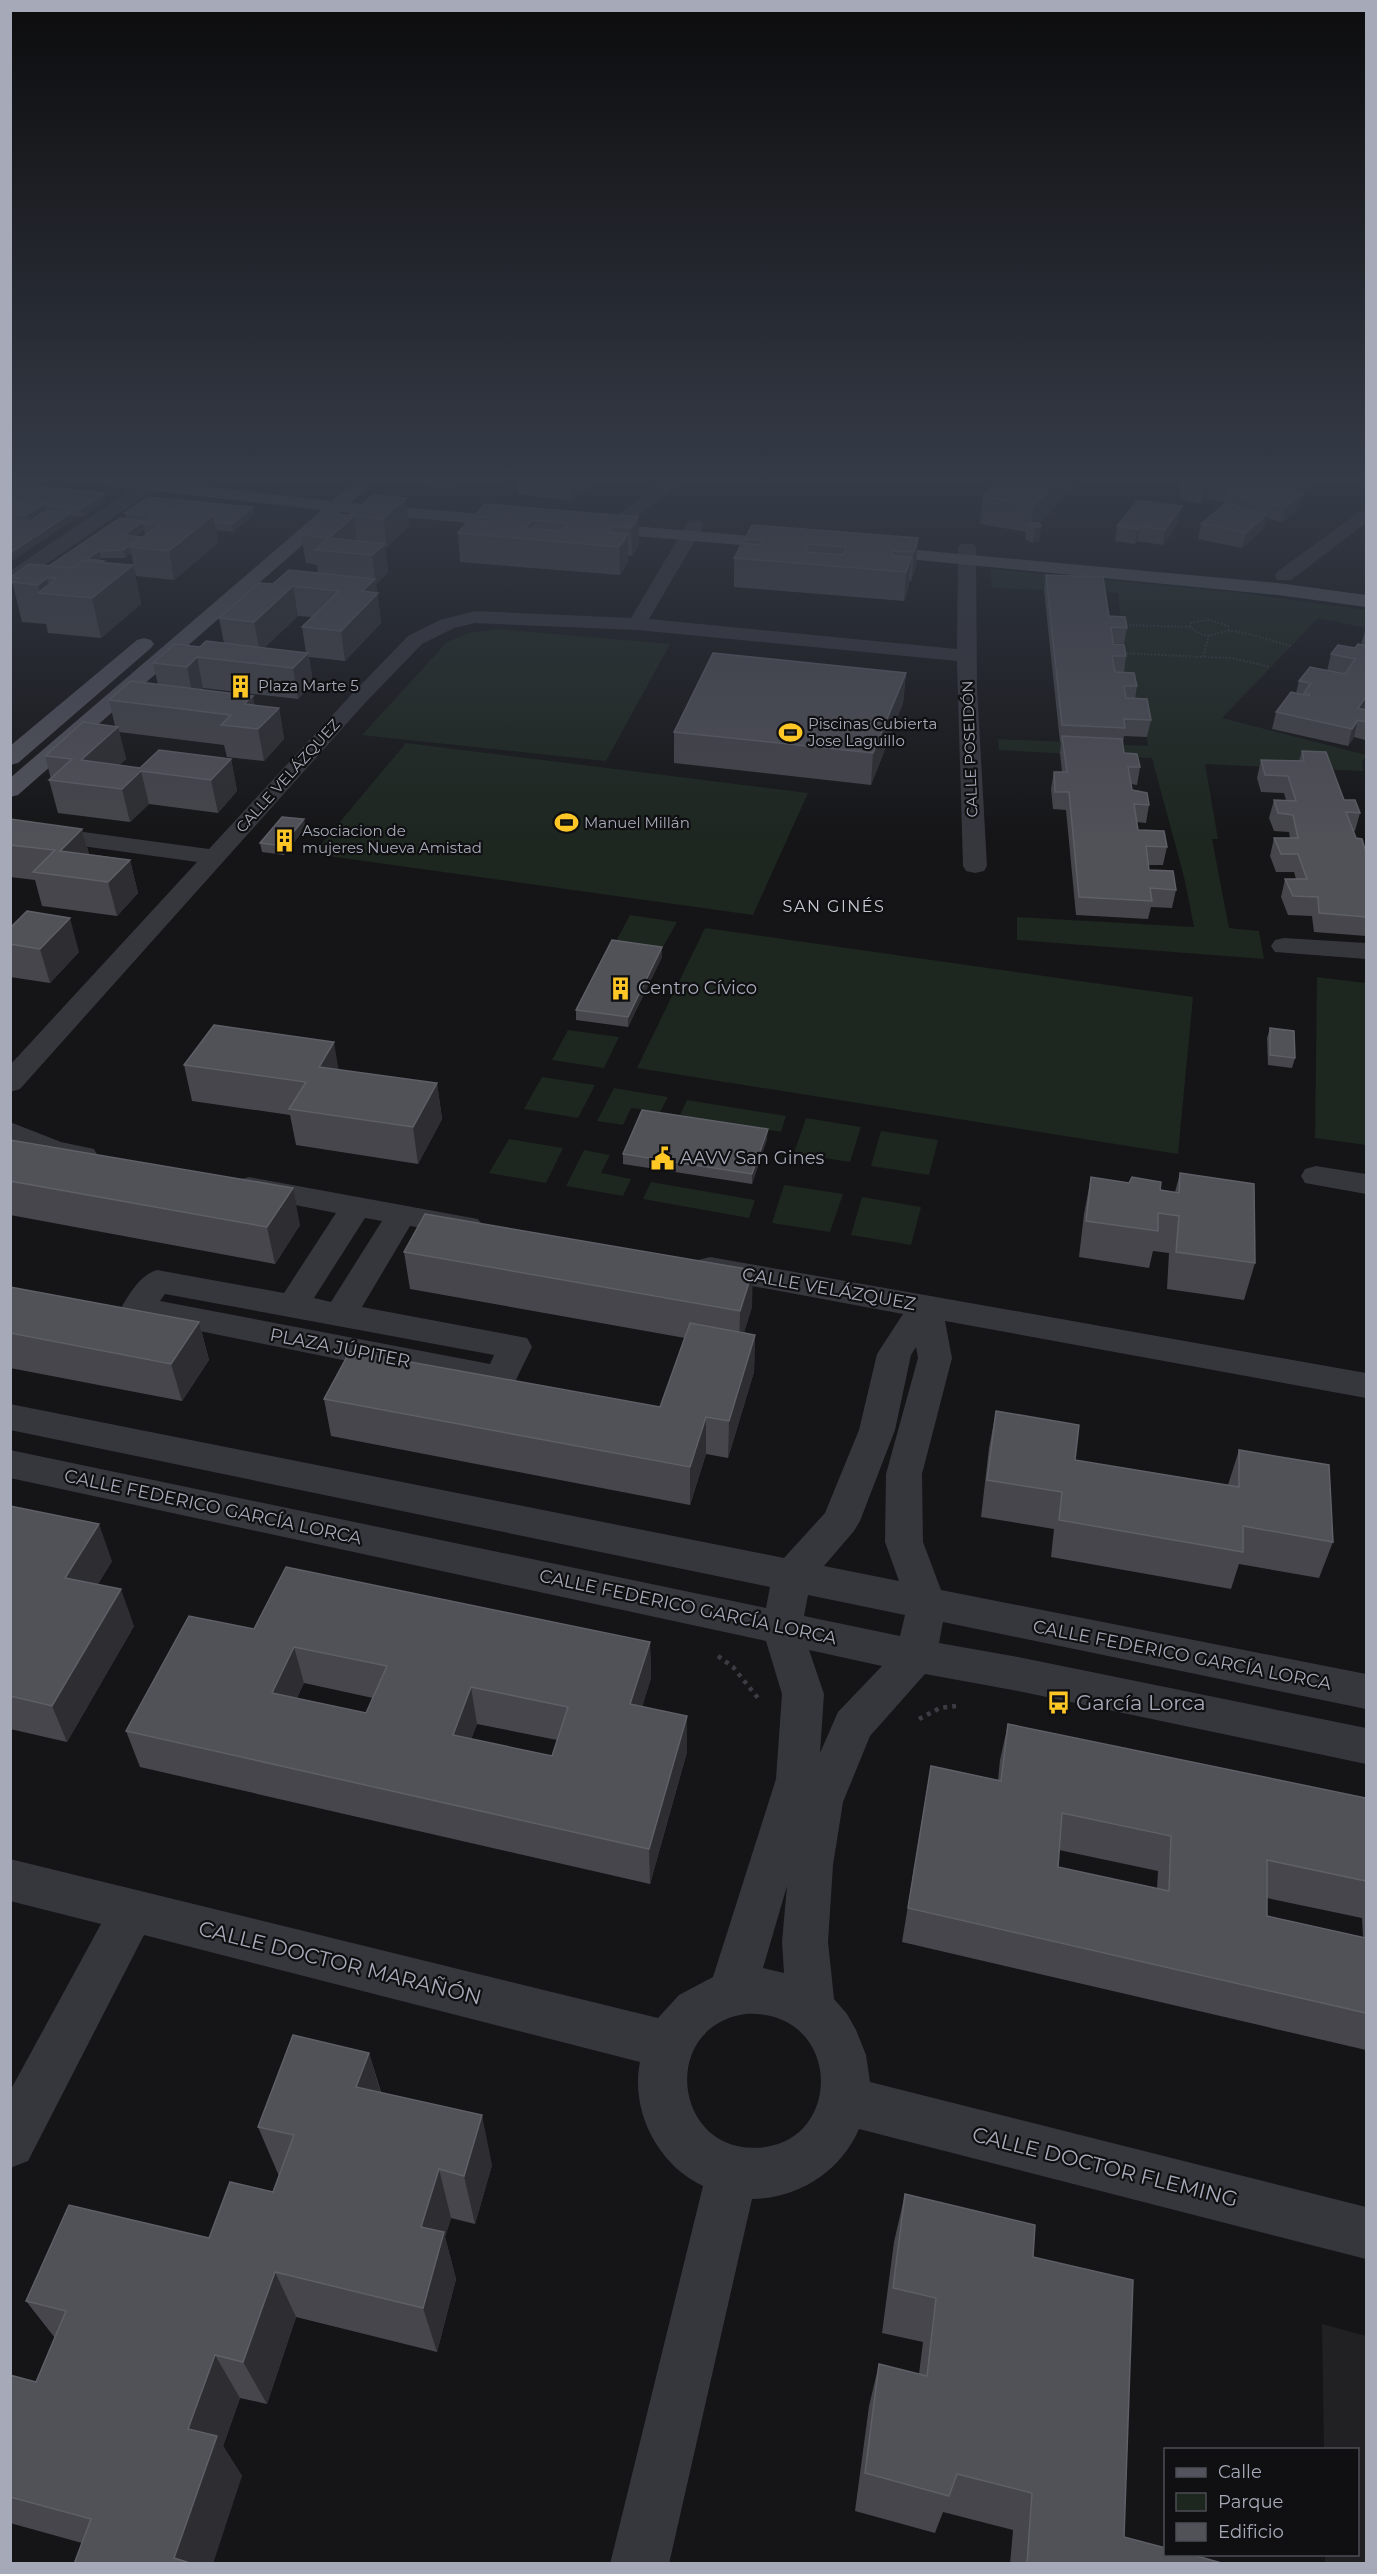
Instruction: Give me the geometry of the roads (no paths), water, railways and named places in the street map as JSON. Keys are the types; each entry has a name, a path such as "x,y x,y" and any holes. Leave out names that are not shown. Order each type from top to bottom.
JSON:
{"main road":[{"path":"10,790 228,601"},
{"path":"10,758 163,628"}],"street":[{"path":"638,624 651,601"},
{"name":"CALLE POSEIDÓN","path":"967,601 975,866"},
{"name":"CALLE VELÁZQUEZ","path":"10,1083 214,857 415,640 447,624 475,617 638,624 967,656"},
{"path":"10,829 214,857"},
{"path":"1284,946 1366,951"},
{"path":"10,1131 53,1150 111,1161"},
{"path":"1316,1176 1366,1184"},
{"path":"216,1180 494,1231"},
{"name":"PLAZA JÚPITER","path":"292,1306 356,1207"},
{"name":"PLAZA JÚPITER","path":"340,1315 401,1215"},
{"name":"CALLE VELÁZQUEZ","path":"680,1263 1366,1385"},
{"name":"PLAZA JÚPITER","path":"157,1281 292,1306 515,1347 500,1379 138,1308 157,1281"},
{"path":"732,1991 797,1779 803,1695 782,1627 792,1576 841,1521 877,1430 894,1354 925,1306"},
{"path":"811,2012 805,1942 811,1865 821,1802 853,1725 916,1656 927,1604 903,1542 903,1474 935,1358 925,1306"},
{"name":"CALLE FEDERICO GARCÍA LORCA","path":"10,1417 1366,1692"},
{"name":"CALLE FEDERICO GARCÍA LORCA","path":"10,1464 916,1656 1018,1674 1366,1746"},
{"name":"CALLE DOCTOR MARAÑÓN","path":"10,1880 669,2045"},
{"path":"10,2143 132,1911"},
{"path":"760,1989 787,1997 811,2012 831,2034 842,2062 844,2100 838,2121 820,2148 796,2166 765,2175 732,2173 703,2159 681,2136 667,2107 663,2075 669,2045 684,2020 705,2002 732,1991 760,1989"},
{"name":"CALLE DOCTOR FLEMING","path":"844,2100 1366,2233"},
{"path":"639,2564 732,2173"}],"place":[{"name":"Plaza Marte 5","path":"240,686"},
{"name":"Piscinas Cubierta Jose Laguillo","path":"790,733"},
{"name":"Manuel Millán","path":"566,823"},
{"name":"Asociacion de mujeres Nueva Amistad","path":"284,840"},
{"name":"Centro Cívico","path":"620,988"},
{"name":"AAVV San Gines","path":"662,1158"},
{"name":"García Lorca","path":"1058,1703"}],"district":[{"name":"SAN GINÉS","path":"834,906"}]}
